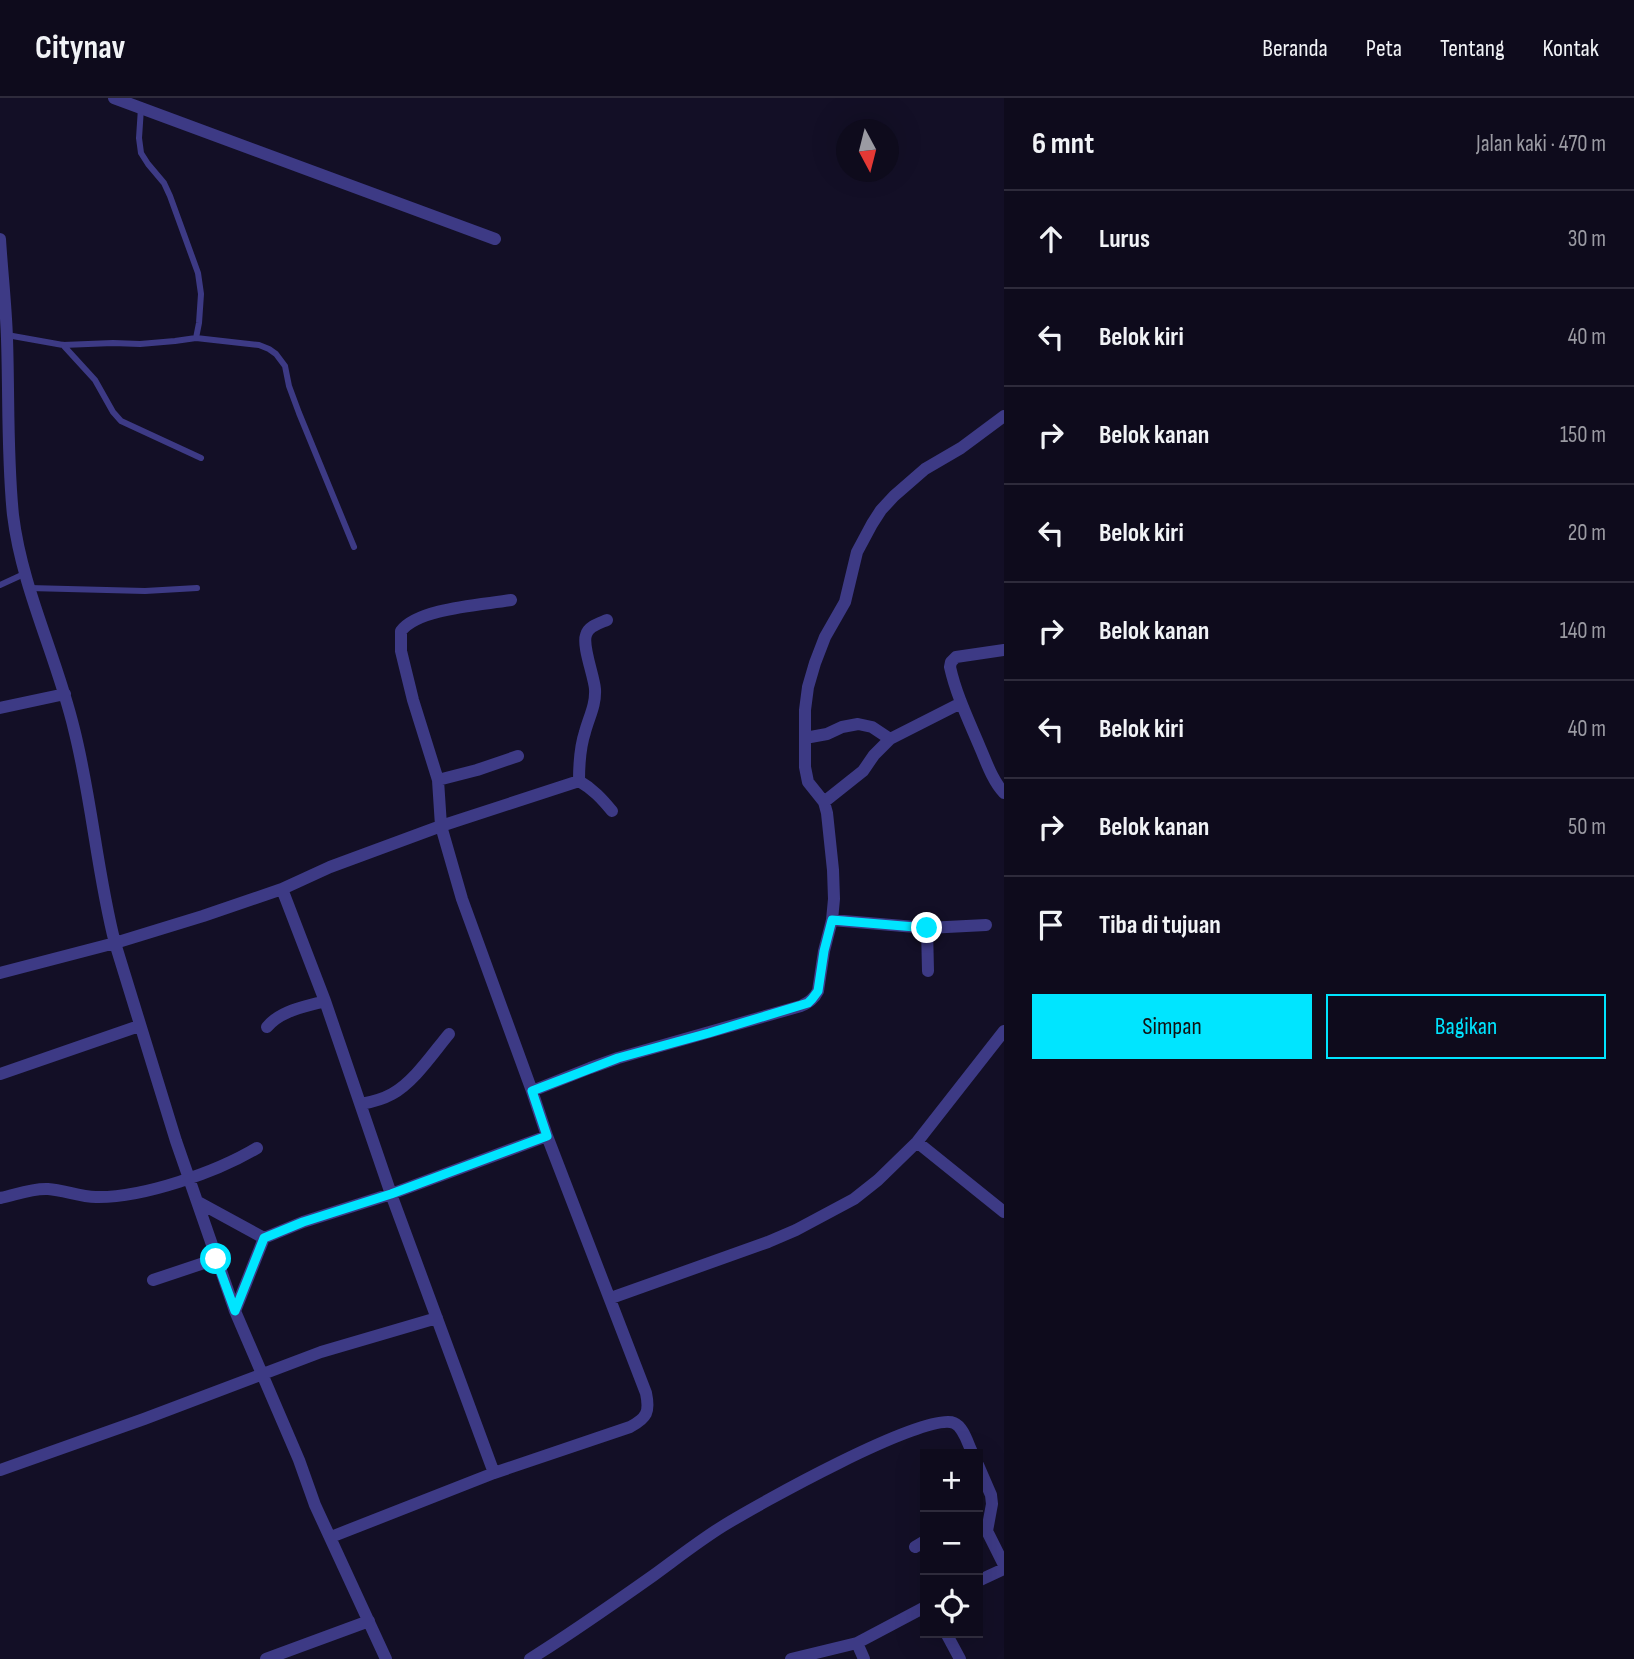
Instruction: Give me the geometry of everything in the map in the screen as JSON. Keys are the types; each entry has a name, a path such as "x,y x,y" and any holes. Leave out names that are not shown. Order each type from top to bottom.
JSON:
{"street":[{"path":"114,98 495,239"},
{"path":"0,239 3,322 7,335 11,488 17,538 24,574 65,694 82,765 107,913 115,943 188,1178 235,1311 299,1460 315,1505 386,1659"},
{"path":"532,1091 618,1058 808,1003 818,991 834,899 824,802 808,782 805,767 805,710 815,663 825,637 845,602 857,552 881,510 925,469 961,448 1004,416"},
{"path":"331,1537 494,1473 630,1427 643,1419 648,1409 646,1393 547,1136 466,910 441,826 438,780 401,651 401,631 411,621 435,612 510,600"},
{"path":"579,781 584,733 595,701 585,636 591,627 607,620"},
{"path":"1004,650 965,655 952,659 950,664 961,703 997,785 1004,793"},
{"path":"0,708 65,694"},
{"path":"824,802 863,771 890,739 961,703"},
{"path":"806,738 858,724 872,727 890,739"},
{"path":"438,780 518,756"},
{"path":"0,973 115,943 202,916 282,889 330,867 441,826 579,781 599,795 612,811"},
{"path":"282,889 494,1473"},
{"path":"832,920 927,928 986,925"},
{"path":"927,928 928,971"},
{"path":"267,1027 281,1015 324,1001"},
{"path":"0,1074 139,1026"},
{"path":"611,1298 768,1242 853,1199 878,1180 917,1142 1004,1031"},
{"path":"361,1104 395,1093 410,1081 449,1034"},
{"path":"235,1311 264,1238 547,1136"},
{"path":"917,1142 1004,1212"},
{"path":"0,1198 42,1188 96,1197 146,1191 231,1162 257,1148"},
{"path":"198,1202 264,1238"},
{"path":"153,1280 216,1259"},
{"path":"0,1469 356,1340 437,1318"},
{"path":"530,1659 613,1605 722,1526 840,1462 901,1434 936,1423 949,1422 960,1427 971,1449"},
{"path":"983,1477 992,1504 983,1528"},
{"path":"983,1533 1004,1567 983,1578"},
{"path":"791,1659 857,1643 920,1610"},
{"path":"266,1659 369,1621"},
{"path":"949,1638 960,1659"},
{"path":"857,1643 864,1659"}],"lane":[{"path":"141,107 141,153 164,183 198,273 201,294 196,338"},
{"path":"7,335 63,345 140,344 196,338 259,345 269,349 285,366 299,413 354,547"},
{"path":"63,345 95,380 121,421 201,458"},
{"path":"0,586 24,574"},
{"path":"29,588 145,591 197,588"}],"route":[{"path":"216,1259 235,1311 264,1238 547,1136 532,1091 618,1058 808,1003 818,991 832,920 927,928"}]}
